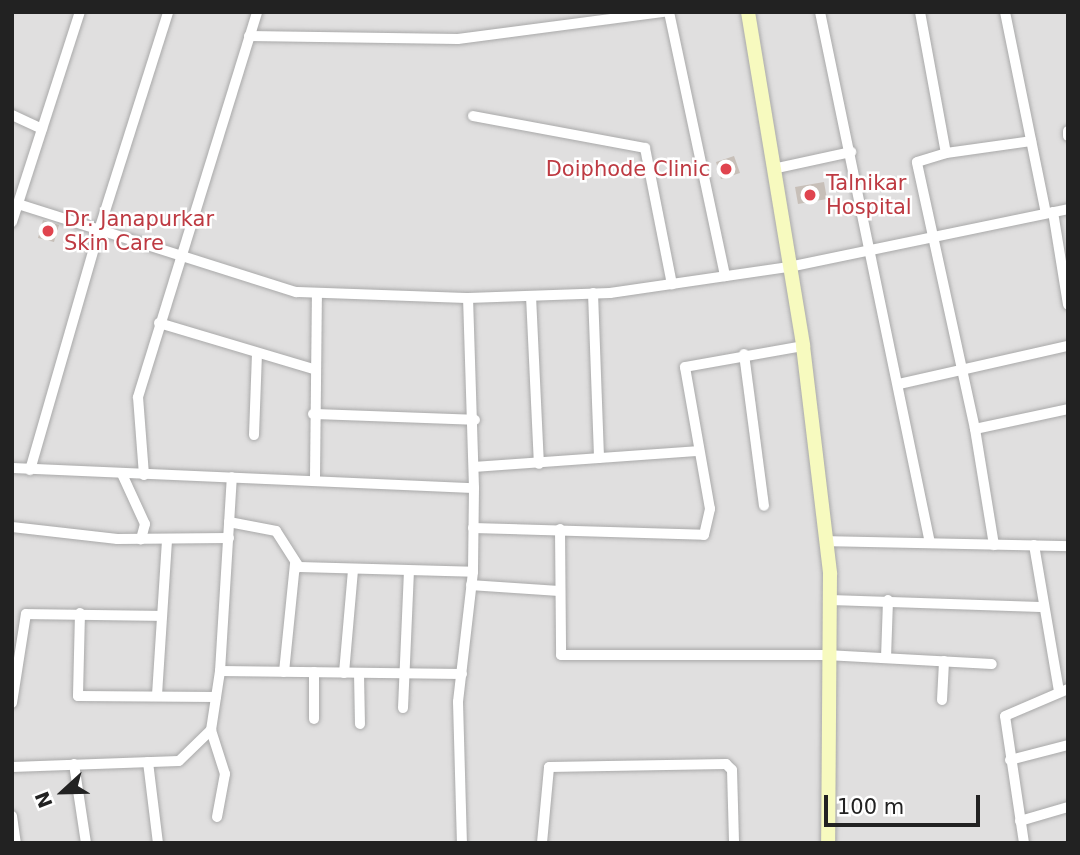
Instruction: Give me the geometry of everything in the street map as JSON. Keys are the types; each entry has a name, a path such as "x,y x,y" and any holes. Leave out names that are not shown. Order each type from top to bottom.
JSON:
{"street":[{"path":"12,222 80,12"},
{"path":"30,470 100,227 168,12"},
{"path":"144,474 138,397 180,254 257,12"},
{"path":"249,36 458,39 666,12 725,276"},
{"path":"748,12 777,168 789,267 803,346 825,541 828,600 828,843"},
{"path":"820,12 930,543"},
{"path":"920,12 946,153"},
{"path":"1005,12 1068,305"},
{"path":"12,115 42,129"},
{"path":"472,116 646,148 672,284"},
{"path":"994,545 975,429 916,162 946,153 1031,141"},
{"path":"777,168 851,152"},
{"path":"18,204 100,227 317,296 468,298 593,293 789,267 1068,209"},
{"path":"593,293 599,458"},
{"path":"315,478 313,369 317,296"},
{"path":"531,296 540,464"},
{"path":"462,843 458,702 473,572 475,467 468,298"},
{"path":"159,323 257,355 313,369"},
{"path":"473,528 704,535 709,509 685,368 744,354 803,346"},
{"path":"899,384 1068,346"},
{"path":"744,354 764,506"},
{"path":"254,435 257,355"},
{"path":"975,429 1068,409"},
{"path":"313,414 475,420"},
{"path":"475,467 698,451"},
{"path":"12,468 122,474 315,478 474,488"},
{"path":"122,474 145,524 141,539"},
{"path":"217,817 225,774 211,730 220,671 232,477"},
{"path":"229,522 276,531 295,564 284,672"},
{"path":"12,527 141,539 229,538"},
{"path":"560,529 558,591 561,655 826,654 992,664"},
{"path":"157,695 167,539"},
{"path":"825,541 1068,546"},
{"path":"1024,843 1010,760 1006,715 1063,691 1043,607 1034,545"},
{"path":"295,564 353,570 473,572"},
{"path":"344,673 353,570"},
{"path":"403,708 409,572"},
{"path":"471,585 558,591"},
{"path":"828,600 1043,607"},
{"path":"886,658 888,600"},
{"path":"12,703 24,615 80,613 162,616"},
{"path":"80,613 77,696 216,697"},
{"path":"942,700 944,661"},
{"path":"220,671 462,674"},
{"path":"313,672 314,719"},
{"path":"359,673 360,724"},
{"path":"12,767 181,761 211,730"},
{"path":"1010,760 1068,745"},
{"path":"148,762 158,843"},
{"path":"74,764 86,843"},
{"path":"542,843 550,767 726,764 732,770 734,843"},
{"path":"1020,821 1068,807"},
{"path":"12,816 16,843"}],"shaded area":[{"path":"12,12 1068,12 1068,843 12,843"}],"building":[{"path":"734,156 740,173 721,179 716,162"},
{"path":"824,182 827,199 798,204 795,187"},
{"path":"43,220 59,225 54,242 38,238"}],"place":[{"name":"Doiphode Clinic","path":"726,169"},
{"name":"Talnikar Hospital","path":"810,195"},
{"name":"Dr. Janapurkar Skin Care","path":"48,231"}]}
